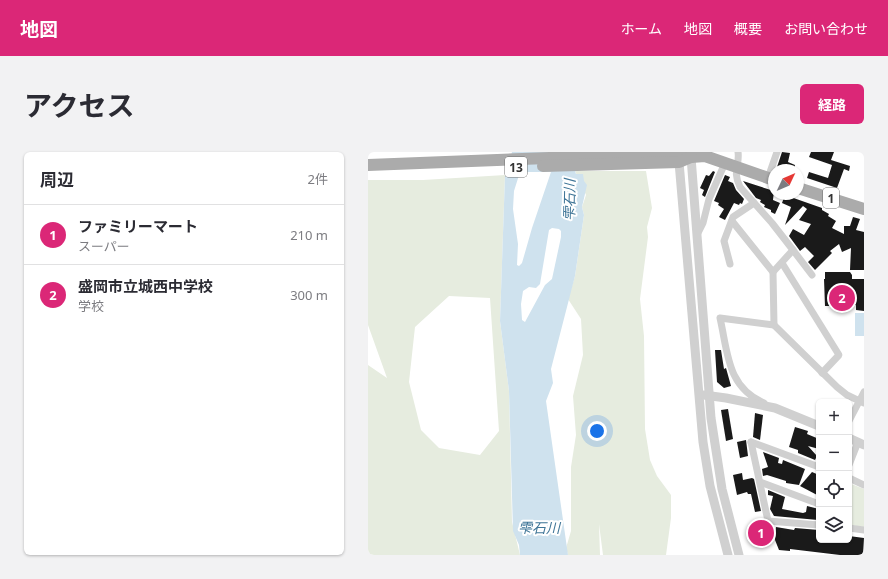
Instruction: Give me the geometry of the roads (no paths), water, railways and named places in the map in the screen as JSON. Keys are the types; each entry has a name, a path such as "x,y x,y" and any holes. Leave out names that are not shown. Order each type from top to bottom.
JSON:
{"main road":[{"path":"684,155 706,156 768,178"},
{"name":"13","path":"368,172 663,158 684,155"},
{"name":"13","path":"368,165 663,158"},
{"name":"1","path":"804,190 864,209"}],"street":[{"path":"696,236 703,223 709,199 739,152"},
{"path":"774,164 777,152"},
{"path":"684,155 696,236 709,396 722,488 739,555"},
{"path":"684,155 699,394 710,486 728,555"},
{"path":"730,165 740,187 754,202 812,275"},
{"path":"730,264 724,241 733,217 754,202"},
{"path":"732,221 773,272 774,325"},
{"path":"773,272 793,250"},
{"path":"782,263 839,355 822,373"},
{"path":"816,425 775,408 750,396 743,390 735,379 728,360 720,318 774,325 822,373 847,395 862,402"},
{"path":"852,417 862,402 864,392"},
{"path":"699,394 775,408"},
{"path":"816,466 751,442 768,520 816,525"},
{"path":"852,460 861,443"},
{"path":"852,479 864,485"},
{"path":"760,482 816,503"},
{"path":"852,528 864,530"}],"water":[{"name":"雫石川","path":"512,152 598,152 575,171 576,174 583,174 584,181 587,185 582,207 584,215 575,276 551,369 553,383 546,401 568,555 520,555 519,545 513,531 509,391 500,321 505,175","holes":["520,172 551,172 522,263 519,266 517,265 518,244 513,209 514,191","552,228 559,229 561,231 552,279 545,285 525,322 522,320 521,304 523,291 529,287 536,288 540,284 549,230"]},
{"path":"855,313 864,313 864,336 855,336"}],"place":[{"name":"盛岡市立城西中学校","path":"842,298"},
{"name":"ファミリーマート","path":"761,533"}]}
